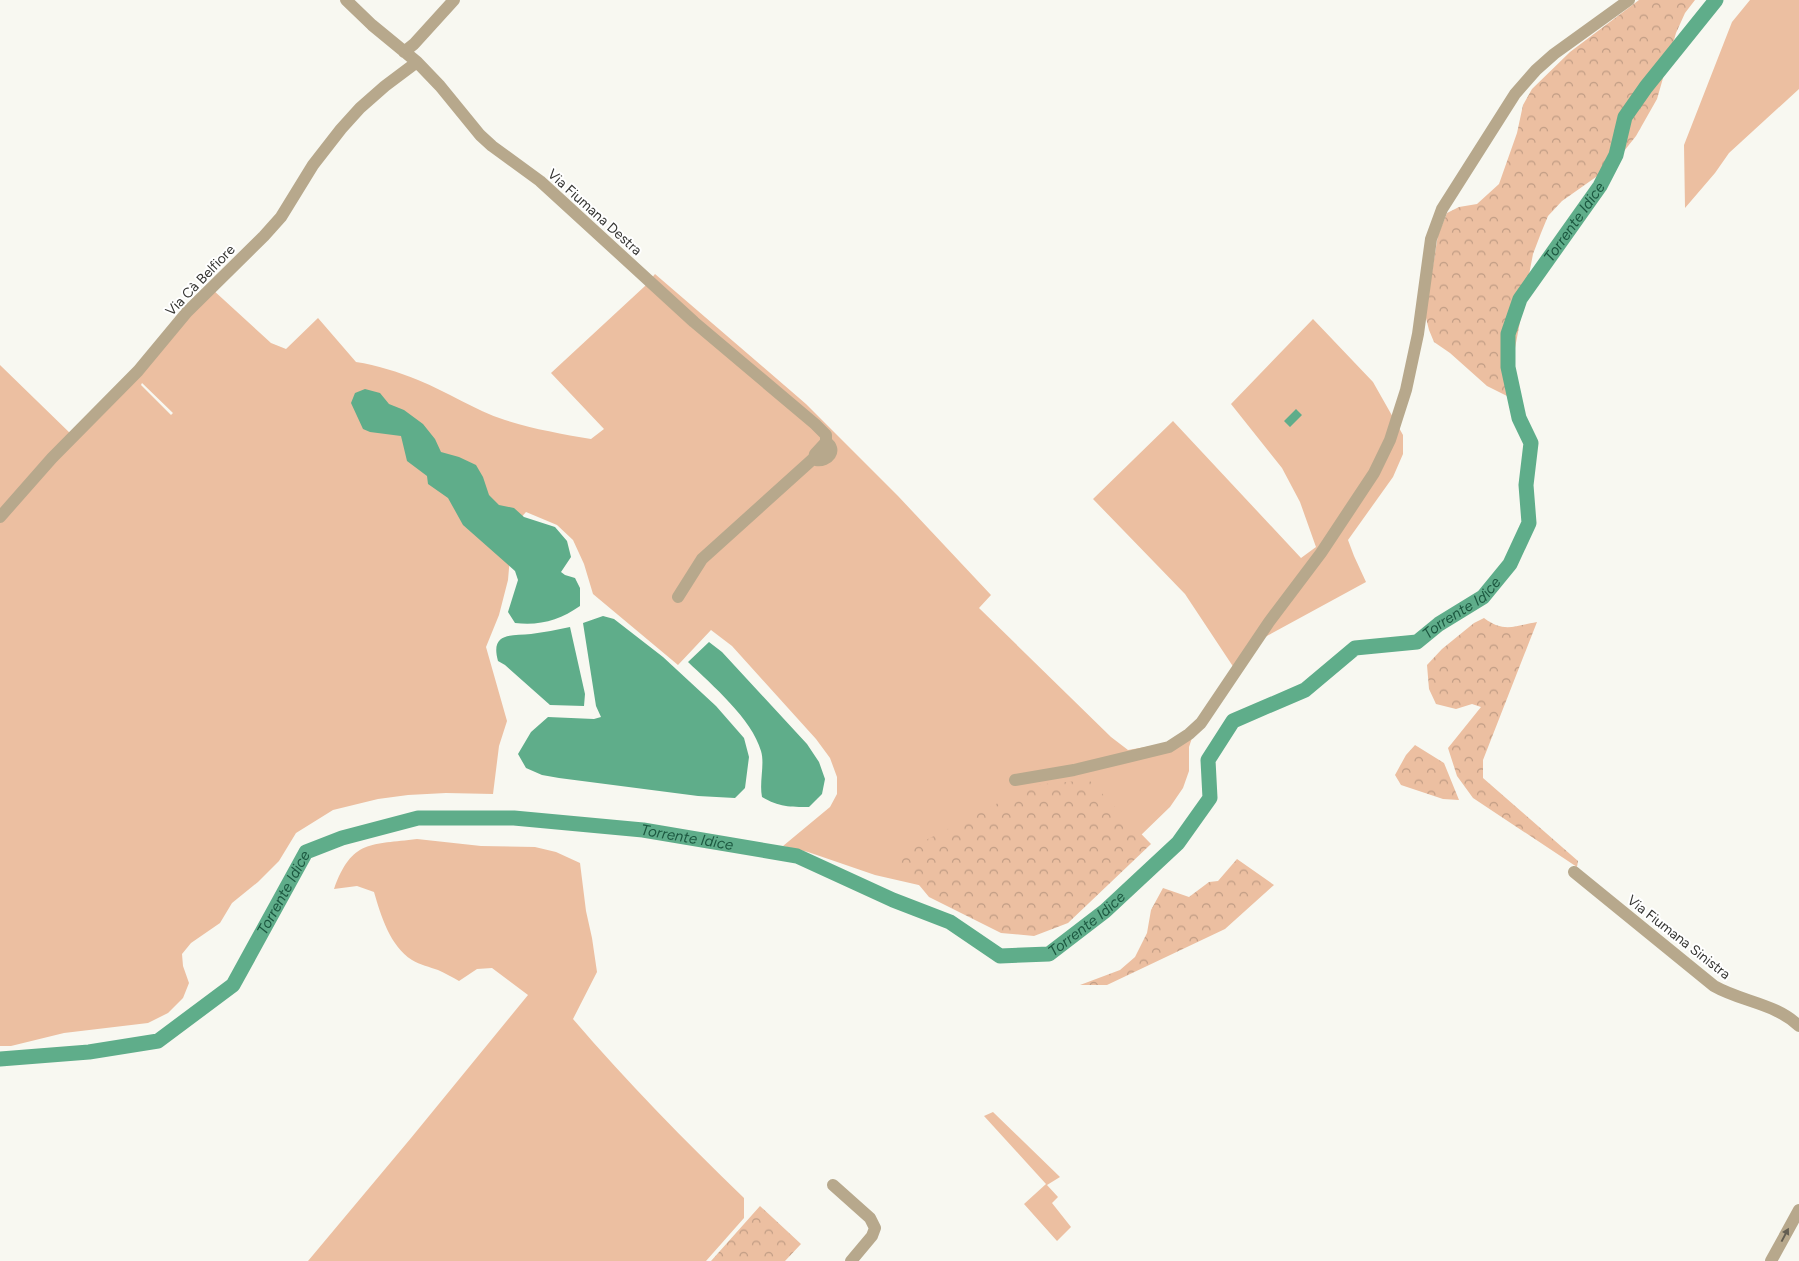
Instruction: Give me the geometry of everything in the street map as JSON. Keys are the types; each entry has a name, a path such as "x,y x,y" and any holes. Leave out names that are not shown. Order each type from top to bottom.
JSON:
{"street":[{"name":"Via Fiumana Destra","path":"346,0 416,62 453,100 480,135 506,157 540,181 694,322 799,409 826,435 826,442 818,449 814,458 702,560 678,597"},
{"path":"404,52 414,44 454,0"},
{"path":"1015,780 1074,770 1169,747 1189,734 1201,723 1269,622 1320,553 1374,473 1390,440 1406,390 1418,334 1431,239 1442,209 1515,94 1530,76 1554,54 1629,0"},
{"name":"Via Cà Belfiore","path":"0,518 52,458 138,371 187,312 281,217 313,166 340,129 360,108 416,62"},
{"name":"Via Fiumana Sinistra","path":"1574,872 1714,986 1726,993 1778,1011 1799,1026"},
{"path":"833,1185 870,1218 875,1228 872,1236 851,1261"},
{"path":"1771,1261 1799,1210"}],"green space":[{"path":"1639,0 1695,0 1685,13 1676,33 1657,99 1636,136 1613,165 1562,201 1548,216 1533,254 1515,348 1511,398 1487,386 1450,353 1434,342 1425,314 1438,235 1447,213 1459,207 1477,204 1499,184 1517,133 1523,105 1532,89 1570,52"},
{"path":"1750,0 1799,0 1799,89 1729,153 1715,173 1685,208 1684,145 1732,22"},
{"path":"655,274 806,404 898,496 991,595 979,608 1111,737 1128,750 1163,744 1194,732 1189,747 1189,771 1183,788 1170,807 1139,837 923,886 875,875 808,852 783,846 830,807 837,794 837,777 830,758 816,739 732,646 711,630 678,665 593,594 584,564 573,540 557,525 526,512 510,530 511,545 508,580 499,615 486,647 507,721 499,746 493,794 446,793 408,795 378,799 333,810 296,833 279,861 258,882 232,903 220,923 191,943 182,954 183,966 189,983 183,998 168,1013 148,1023 64,1033 11,1046 0,1046 0,365 73,436 212,289 271,343 286,349 318,318 356,362 380,367 410,377 505,420 537,429 591,439 604,429 551,373 645,286","holes":["142,383 173,413 171,415 141,385"]},
{"path":"1313,319 1373,382 1403,435 1403,454 1393,477 1348,540 1366,582 1265,637 1236,671 1185,594 1093,499 1173,421 1301,558 1316,547 1300,502 1282,468 1231,404"},
{"path":"1484,618 1497,626 1503,627 1537,622 1483,760 1483,778 1578,861 1577,867 1473,798 1457,776 1448,748 1481,707 1472,704 1456,709 1436,704 1429,689 1427,665 1442,649 1474,623"},
{"path":"1415,745 1444,763 1459,800 1443,799 1401,785 1395,775 1406,755"},
{"path":"1089,780 1151,844 1068,923 1034,936 1001,933 929,897 895,856 1033,785"},
{"path":"417,839 481,846 535,847 556,852 580,863 597,972 573,1019 614,1066 744,1198 744,1218 706,1261 308,1261 528,995 492,968 477,969 459,981 438,970 415,962 404,954 392,939 383,920 374,892 357,886 334,889 348,861 356,853 375,844"},
{"path":"1237,859 1274,885 1225,929 1107,985 1080,985 1120,970 1135,957 1147,933 1151,910 1163,888 1189,897 1209,882 1218,881"},
{"path":"993,1112 1060,1177 1047,1185 1058,1197 1052,1203 1071,1227 1057,1241 1024,1204 1046,1184 984,1116"},
{"path":"760,1206 801,1244 785,1261 711,1261"}],"shaded area":[{"path":"365,389 380,393 389,404 404,410 423,424 435,439 441,452 459,457 476,465 483,477 489,495 499,505 514,508 524,517 555,527 567,541 571,557 561,572 575,578 580,588 580,606 565,615 549,621 533,624 515,623 508,612 518,580 515,571 463,525 448,498 428,484 427,476 407,461 401,436 370,432 363,429 351,403 355,393"},
{"path":"1296,409 1302,415 1290,427 1284,421"},
{"path":"603,616 614,619 663,657 716,706 744,738 749,757 745,788 735,798 698,796 559,778 542,775 526,768 518,754 531,732 548,717 594,719 601,717 596,706 583,623"},
{"path":"570,627 585,694 584,706 550,705 498,661 497,645 504,637"},
{"path":"709,642 722,652 807,744 819,762 825,779 822,794 809,807 785,806 762,797 762,756 756,739 730,703 688,662"}],"waterway":[{"name":"Torrente Idice","path":"0,1059 89,1052 158,1041 233,985 306,852 342,838 418,818 514,818 643,830 797,856 893,900 950,922 1000,956 1049,954 1105,911 1178,843 1210,798 1208,760 1233,721 1305,690 1355,648 1417,642 1439,624 1483,597 1510,564 1529,523 1526,485 1531,443 1519,418 1508,367 1508,334 1520,299 1600,186 1616,155 1625,117 1646,87 1716,0"}]}
